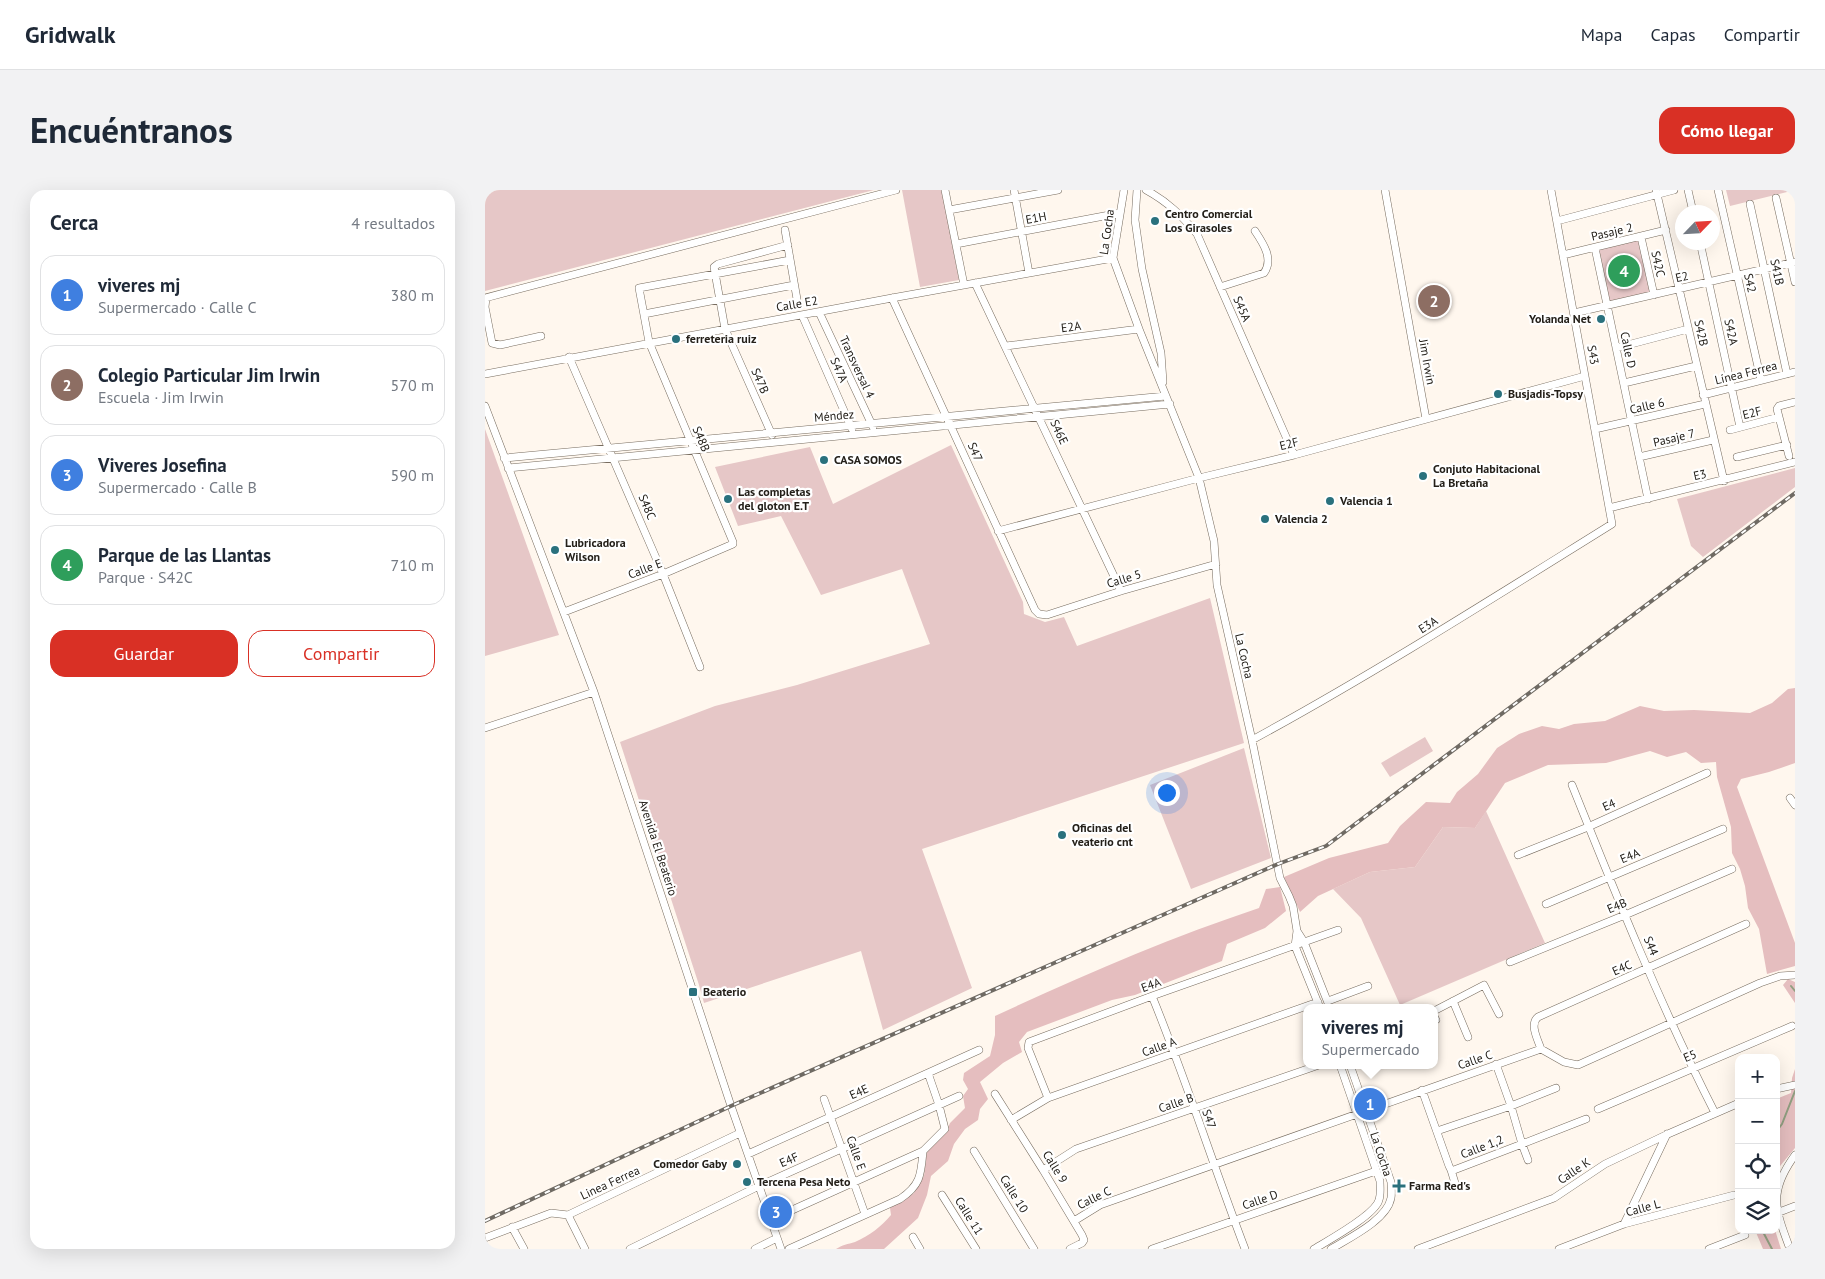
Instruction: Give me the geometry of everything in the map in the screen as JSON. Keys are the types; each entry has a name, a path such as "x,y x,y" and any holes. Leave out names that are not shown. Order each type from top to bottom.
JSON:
{"street":[{"path":"541,336 499,345 492,343 485,298 896,190"},
{"path":"945,190 964,285"},
{"path":"1014,190 1029,274"},
{"path":"949,210 1058,190"},
{"name":"La Cocha","path":"1124,190 1113,258 1139,329 1199,478 1214,541 1217,585 1282,884 1289,896 1297,931 1295,946 1319,1004"},
{"name":"La Cocha","path":"1137,190 1135,220 1142,268 1161,353 1163,388"},
{"name":"S45A","path":"1146,190 1165,200 1197,234 1294,455"},
{"name":"Jim Irwin","path":"1385,190 1425,419"},
{"name":"S43","path":"1551,190 1612,524"},
{"path":"1557,220 1657,192 1674,190"},
{"path":"1688,190 1691,205"},
{"name":"S42","path":"1718,190 1761,380"},
{"name":"S42B","path":"1657,192 1713,440 1724,480"},
{"path":"1776,198 1793,263 1795,282"},
{"name":"S41B","path":"1751,204 1791,373"},
{"name":"E1H","path":"956,244 1120,213"},
{"path":"785,230 797,299"},
{"name":"Pasaje 2","path":"1563,255 1665,230"},
{"path":"1220,287 1264,272 1268,267 1268,256 1264,244 1255,231"},
{"name":"S42C","path":"1641,237 1654,296"},
{"path":"787,245 719,264 714,267 715,274 789,260"},
{"name":"Calle D","path":"1595,248 1648,499"},
{"name":"S42A","path":"1701,250 1740,427"},
{"name":"Calle E2","path":"485,374 649,342 1113,258"},
{"name":"E2","path":"1574,313 1793,263"},
{"name":"S47B","path":"715,274 725,329 776,442"},
{"name":"S48B","path":"715,274 641,286 639,290 649,342 733,544"},
{"name":"S46E","path":"975,283 1121,591"},
{"path":"644,314 794,285"},
{"name":"S47","path":"892,298 998,531 1035,610 1039,614"},
{"name":"Transversal 4","path":"819,312 875,432"},
{"name":"S47A","path":"802,315 855,434"},
{"name":"E2A","path":"1006,346 1139,329"},
{"path":"1616,348 1688,330"},
{"name":"S48C","path":"569,357 701,667"},
{"path":"1624,383 1697,366"},
{"name":"Línea Ferrea","path":"1703,395 1791,373"},
{"name":"E2F","path":"998,531 1294,455 1585,376"},
{"name":"Méndez","path":"504,458 1166,396"},
{"path":"1789,456 1777,407 1795,402"},
{"name":"Méndez","path":"508,468 1170,404"},
{"name":"Calle 6","path":"1595,430 1705,404"},
{"name":"Avenida El Beaterio","path":"486,409 594,692 740,1133 781,1249"},
{"name":"E2F","path":"1730,430 1779,417"},
{"name":"Pasaje 7","path":"1639,457 1713,440"},
{"path":"1737,457 1787,445"},
{"name":"E3","path":"1609,508 1795,462"},
{"name":"E3A","path":"1252,740 1326,700 1612,524"},
{"name":"Calle E","path":"564,612 663,574 733,544"},
{"name":"Calle 5","path":"1039,614 1047,615 1121,591 1216,564"},
{"path":"485,728 594,692"},
{"name":"E4","path":"1518,855 1589,827 1707,773"},
{"name":"S44","path":"1572,785 1648,969 1692,1068 1715,1113"},
{"path":"1790,798 1795,805"},
{"name":"E4A","path":"1546,904 1723,829"},
{"name":"E4B","path":"1510,962 1731,869"},
{"name":"E4C","path":"1541,1049 1533,1025 1534,1020 1538,1017 1746,924"},
{"name":"E4A","path":"1048,1098 1028,1048 1029,1042 1338,930"},
{"name":"La Cocha","path":"1297,931 1305,942 1329,1004"},
{"path":"1541,1049 1564,1062 1578,1065 1760,983 1780,976 1795,975"},
{"path":"1438,1009 1484,985 1499,1014"},
{"path":"1329,1004 1367,986"},
{"name":"S47","path":"1152,996 1175,1053 1213,1164 1245,1249"},
{"path":"1453,1001 1468,1037"},
{"name":"Calle A","path":"1011,1120 1048,1098 1303,1010"},
{"name":"E5","path":"1599,1109 1792,1026"},
{"name":"Calle C","path":"1074,1221 1100,1205 1366,1109 1541,1049"},
{"name":"E4E","path":"748,1154 979,1050"},
{"name":"Calle 1,2","path":"1422,1090 1451,1170 1454,1170 1522,1144 1496,1064"},
{"name":"Calle B","path":"1043,1170 1076,1149 1308,1069"},
{"name":"La Cocha","path":"1314,1249 1370,1213 1379,1202 1380,1187 1376,1171 1341,1069"},
{"name":"La Cocha","path":"1331,1249 1377,1219 1386,1209 1391,1198 1391,1182 1351,1069"},
{"path":"770,1220 923,1150 945,1129 928,1073"},
{"path":"1780,1088 1795,1084"},
{"path":"1437,1131 1511,1106 1556,1088"},
{"name":"Calle 9","path":"995,1094 1074,1221 1083,1240 1082,1243 1070,1249"},
{"name":"E4F","path":"630,1249 759,1186 959,1096"},
{"name":"Calle E","path":"825,1099 865,1214"},
{"name":"Calle K","path":"1418,1249 1554,1198 1605,1164 1667,1134 1735,1105"},
{"path":"1528,1160 1522,1144 1586,1119"},
{"name":"Linea Ferrea","path":"485,1238 551,1213 568,1215 740,1133"},
{"path":"1625,1224 1667,1134"},
{"path":"789,1249 900,1199 911,1191 921,1174 923,1150"},
{"name":"Calle 10","path":"974,1151 1035,1249"},
{"path":"1777,1189 1795,1155"},
{"path":"1451,1170 1455,1182"},
{"name":"Calle D","path":"1152,1249 1376,1171"},
{"name":"Calle 11","path":"942,1195 976,1249"},
{"name":"Calle L","path":"1559,1249 1625,1224 1734,1195"},
{"path":"1780,1212 1795,1206"},
{"path":"568,1215 585,1249"},
{"path":"1780,1221 1790,1249"},
{"path":"512,1227 523,1249"},
{"path":"1709,1249 1745,1235"},
{"path":"913,1237 921,1249"},
{"path":"755,1249 777,1238"}],"shaded area":[{"path":"485,190 874,190 485,291"},
{"path":"902,190 942,190 959,280 920,287"},
{"path":"1726,190 1795,190 1730,206"},
{"path":"1639,240 1651,294 1609,304 1598,247"},
{"path":"485,429 559,635 485,656"},
{"path":"951,445 1023,602 1024,614 1045,622 1064,617 1077,646 1210,598 1244,743 922,849 972,988 883,1030 861,951 704,1003 620,742 715,706 797,685 930,644 902,569 821,595 781,516 738,526 715,467 810,447 833,504"},
{"path":"1795,468 1795,487 1703,557 1691,546 1677,499"},
{"path":"1795,688 1795,763 1741,779 1737,787 1795,943 1795,966 1767,974 1759,929 1748,908 1745,886 1740,869 1732,853 1731,827 1717,777 1716,762 1701,763 1686,752 1667,757 1650,751 1606,763 1548,765 1505,783 1475,828 1443,827 1415,867 1370,872 1318,896 1300,912 1284,877 1329,858 1388,843 1400,826 1426,802 1450,803 1457,792 1478,774 1497,748 1519,734 1542,726 1559,729 1574,724 1605,721 1640,706 1664,711 1694,710 1750,713 1772,703 1788,689"},
{"path":"1425,737 1433,751 1390,777 1381,763"},
{"path":"1244,748 1271,858 1191,889 1150,785"},
{"path":"1486,811 1545,943 1400,1004 1361,918 1333,889 1370,872 1415,867 1443,827 1475,828"},
{"path":"1280,887 1286,911 1265,928 1227,944 1222,961 1135,995 1112,1000 1027,1032 1019,1042 1022,1052 1003,1063 980,1082 988,1099 980,1109 978,1120 965,1129 954,1144 948,1161 931,1176 927,1195 918,1218 884,1249 836,1249 860,1240 875,1230 891,1215 890,1208 914,1193 924,1176 927,1150 945,1134 950,1123 965,1108 963,1096 968,1089 963,1080 964,1073 990,1056 995,1035 995,1016 1125,958 1259,908 1266,889"},
{"path":"1788,979 1795,982 1795,1003 1783,985"},
{"path":"1795,1069 1795,1148 1780,1166 1780,1097 1791,1093"},
{"path":"1757,1234 1776,1234 1781,1249 1763,1249"}],"waterway":[{"path":"1791,986 1795,991"},
{"path":"1780,1127 1795,1091"},
{"path":"1764,1234 1772,1249"}],"railway":[{"path":"485,1221 731,1106 1278,864 1326,846 1795,493"}],"place":[{"name":"Centro Comercial Los Girasoles","path":"1155,221"},
{"name":"Parque de las Llantas","path":"1624,271"},
{"name":"Colegio Particular Jim Irwin","path":"1434,301"},
{"name":"Yolanda Net","path":"1601,319"},
{"name":"ferreteria ruiz","path":"676,339"},
{"name":"Busjadis-Topsy","path":"1498,394"},
{"name":"CASA SOMOS","path":"824,460"},
{"name":"Conjuto Habitacional La Bretaña","path":"1423,476"},
{"name":"Las completas del gloton E.T","path":"728,499"},
{"name":"Valencia 1","path":"1330,501"},
{"name":"Valencia 2","path":"1265,519"},
{"name":"Lubricadora Wilson","path":"555,550"},
{"name":"Oficinas del veaterio cnt","path":"1062,835"},
{"name":"Beaterio","path":"693,992"},
{"name":"viveres mj","path":"1370,1104"},
{"name":"Comedor Gaby","path":"737,1164"},
{"name":"Tercena Pesa Neto","path":"747,1182"},
{"name":"Farma Red's","path":"1399,1186"},
{"name":"Viveres Josefina","path":"776,1212"}]}
